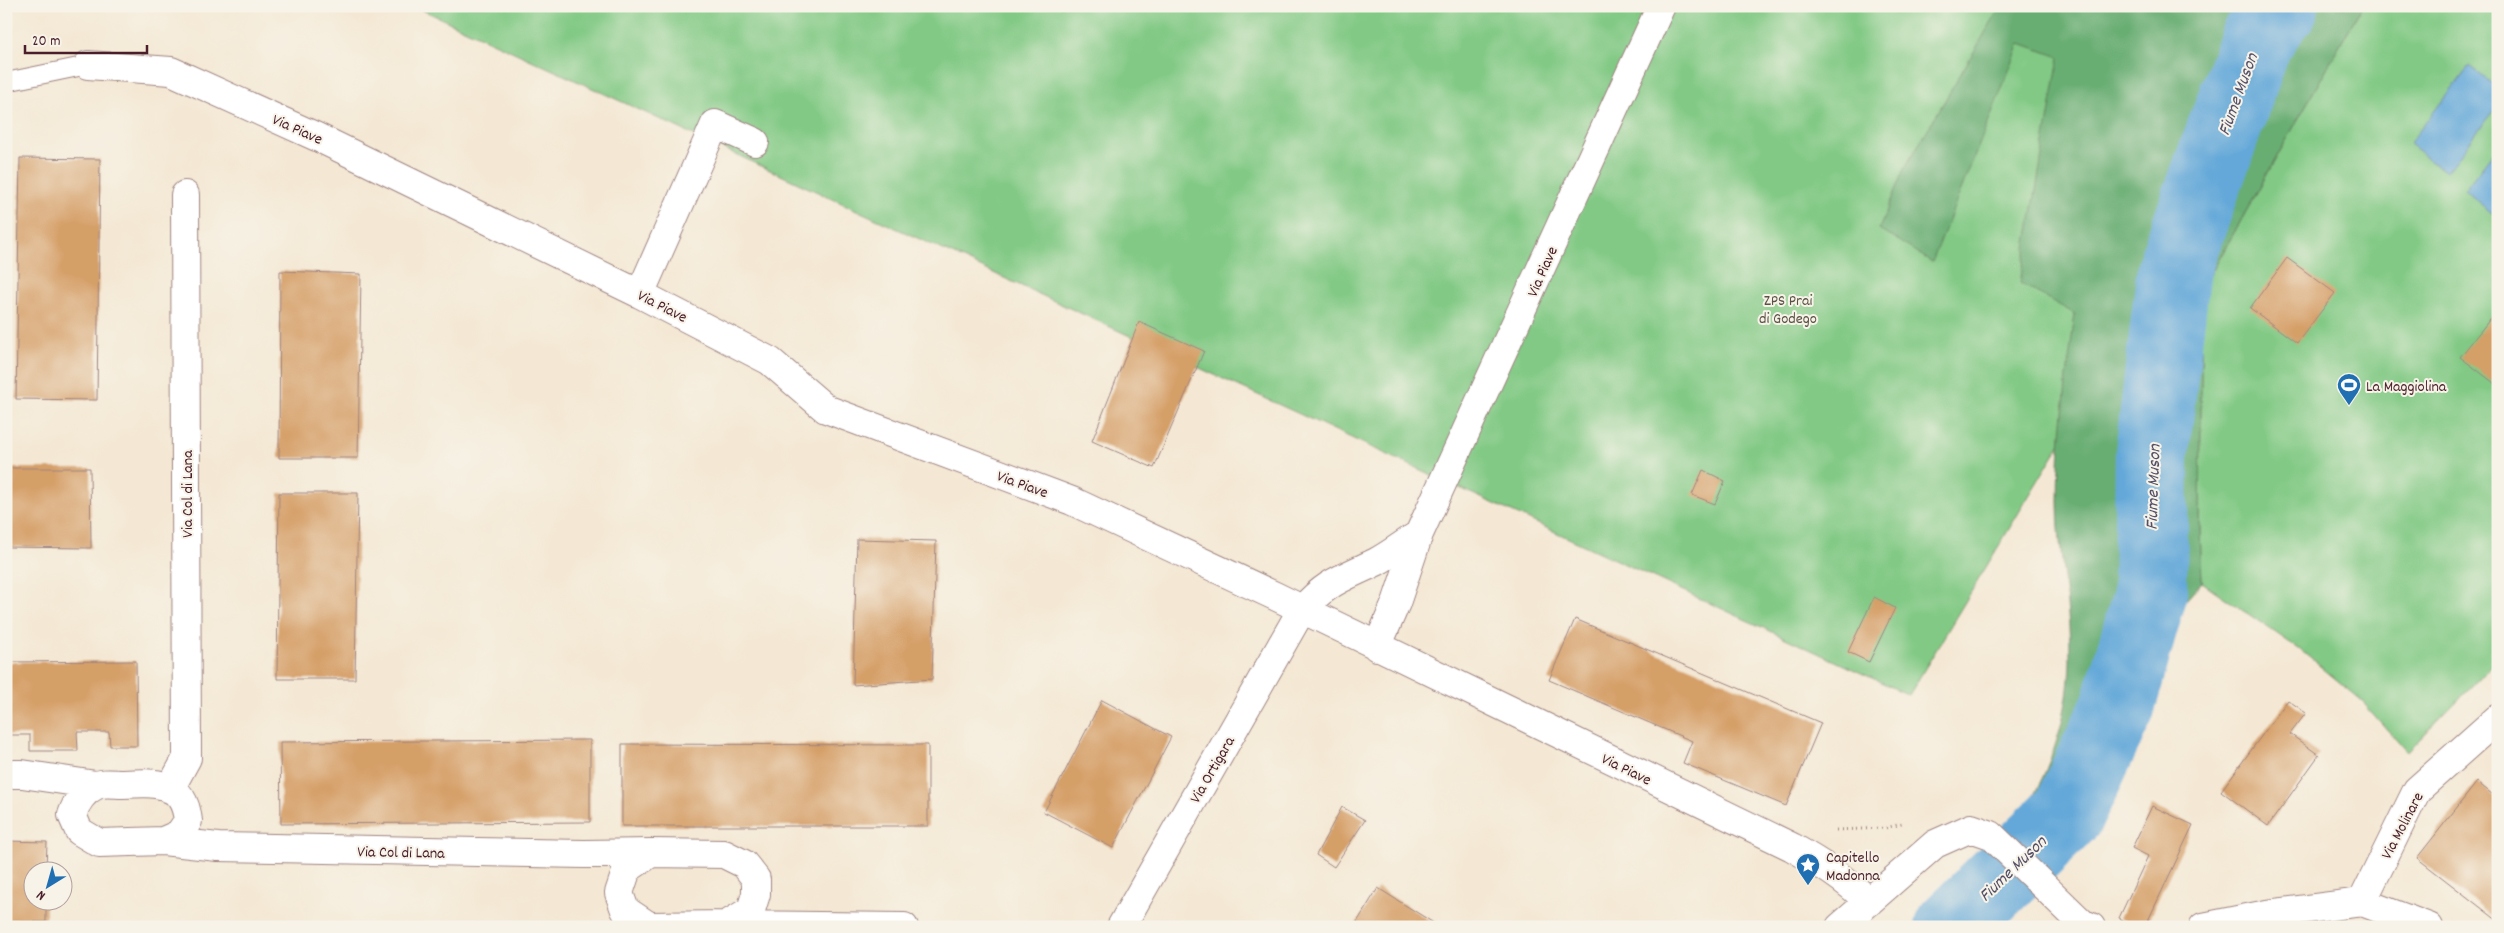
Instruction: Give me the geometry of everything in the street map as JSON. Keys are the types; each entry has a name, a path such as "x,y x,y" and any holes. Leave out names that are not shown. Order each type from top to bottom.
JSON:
{"street":[{"name":"Via Piave","path":"1377,647 1396,603 1422,529 1662,6"},
{"name":"Via Piave","path":"88,65 172,71 317,137 640,294 770,361 826,410 1072,501 1275,596 1301,611 1792,847 1824,865 1854,887 1869,902"},
{"path":"640,294 715,124 755,142"},
{"name":"Via Col di Lana","path":"170,789 187,758 185,195"},
{"path":"1301,611 1316,594 1327,586 1377,561 1422,529"},
{"name":"Via Ortigara","path":"1121,927 1301,611"},
{"name":"Via Molinare","path":"2362,902 2417,790 2498,718"},
{"path":"14,774 96,785 156,782 170,789 187,803 188,821 178,834 163,841 99,843 79,831 72,816 80,797 96,785"},
{"path":"14,774 67,794 75,806"},
{"path":"188,821 218,847"},
{"path":"1840,927 1935,844 1971,828 1992,835 2087,925"},
{"name":"Via Col di Lana","path":"163,841 218,847 584,854 651,853"},
{"path":"622,910 627,869 651,853 724,854 744,864 756,879 756,894 751,910 726,925"},
{"path":"584,854 610,876 622,910 649,926 904,927"},
{"path":"756,894 771,913 791,926"},
{"path":"2203,927 2267,914 2362,902 2429,927"}],"lane":[{"name":"Via Piave","path":"6,82 88,65"}],"green space":[{"name":"ZPS Prai di Godego","path":"414,6 2324,6 1909,695"},
{"path":"2001,6 2362,6 2209,277 2202,282 2200,530 2202,582 2129,665 2120,738 2099,801 2067,849 2038,816 2030,802 2039,786 2059,734 2069,679 2069,621 2060,542 2058,478 2061,431 2075,314 2020,283 2059,57 2020,43 1932,262 1879,229 1904,169"},
{"name":"La Maggiolina","path":"2362,6 2498,6 2498,659 2407,752 2359,698 2299,649 2202,582 2200,530 2202,282 2209,277"}],"water":[{"path":"2469,66 2498,88 2498,106 2446,172 2409,144"},
{"path":"2498,146 2498,217 2464,190"}],"building":[{"path":"20,158 100,159 97,400 16,399"},
{"path":"2287,258 2335,293 2297,343 2250,308"},
{"path":"280,271 361,274 358,458 279,458"},
{"path":"2498,309 2498,386 2460,357"},
{"path":"1139,322 1204,351 1154,468 1092,441"},
{"path":"6,468 90,468 91,548 6,547"},
{"path":"1703,470 1725,481 1715,504 1692,495"},
{"path":"279,493 358,493 355,679 277,679"},
{"path":"857,539 936,541 932,679 853,685"},
{"path":"1874,597 1895,608 1869,662 1848,652"},
{"path":"1575,619 1821,723 1786,806 1683,763 1692,741 1549,680"},
{"path":"136,661 137,746 110,746 109,732 77,732 78,751 30,751 30,735 6,735 6,662"},
{"path":"1102,700 1171,737 1113,848 1044,812"},
{"path":"2288,700 2306,713 2290,734 2319,755 2268,826 2221,791"},
{"path":"590,740 590,822 281,824 280,742"},
{"path":"622,744 928,745 928,826 622,826"},
{"path":"2477,782 2498,799 2498,921 2417,858"},
{"path":"2152,806 2193,825 2145,927 2136,927 2119,918 2148,856 2132,848"},
{"path":"1342,807 1365,820 1334,867 1316,855"},
{"path":"6,841 47,842 46,860 22,860 22,910 46,910 46,922 6,922"},
{"path":"1378,888 1440,927 1354,927"}],"waterway":[{"name":"Fiume Muson","path":"1951,927 2068,813 2118,707 2150,594 2152,453 2174,268 2256,40 2282,6"}],"place":[{"name":"La Maggiolina","path":"2349,406"},
{"name":"Capitello Madonna","path":"1808,886"}]}
